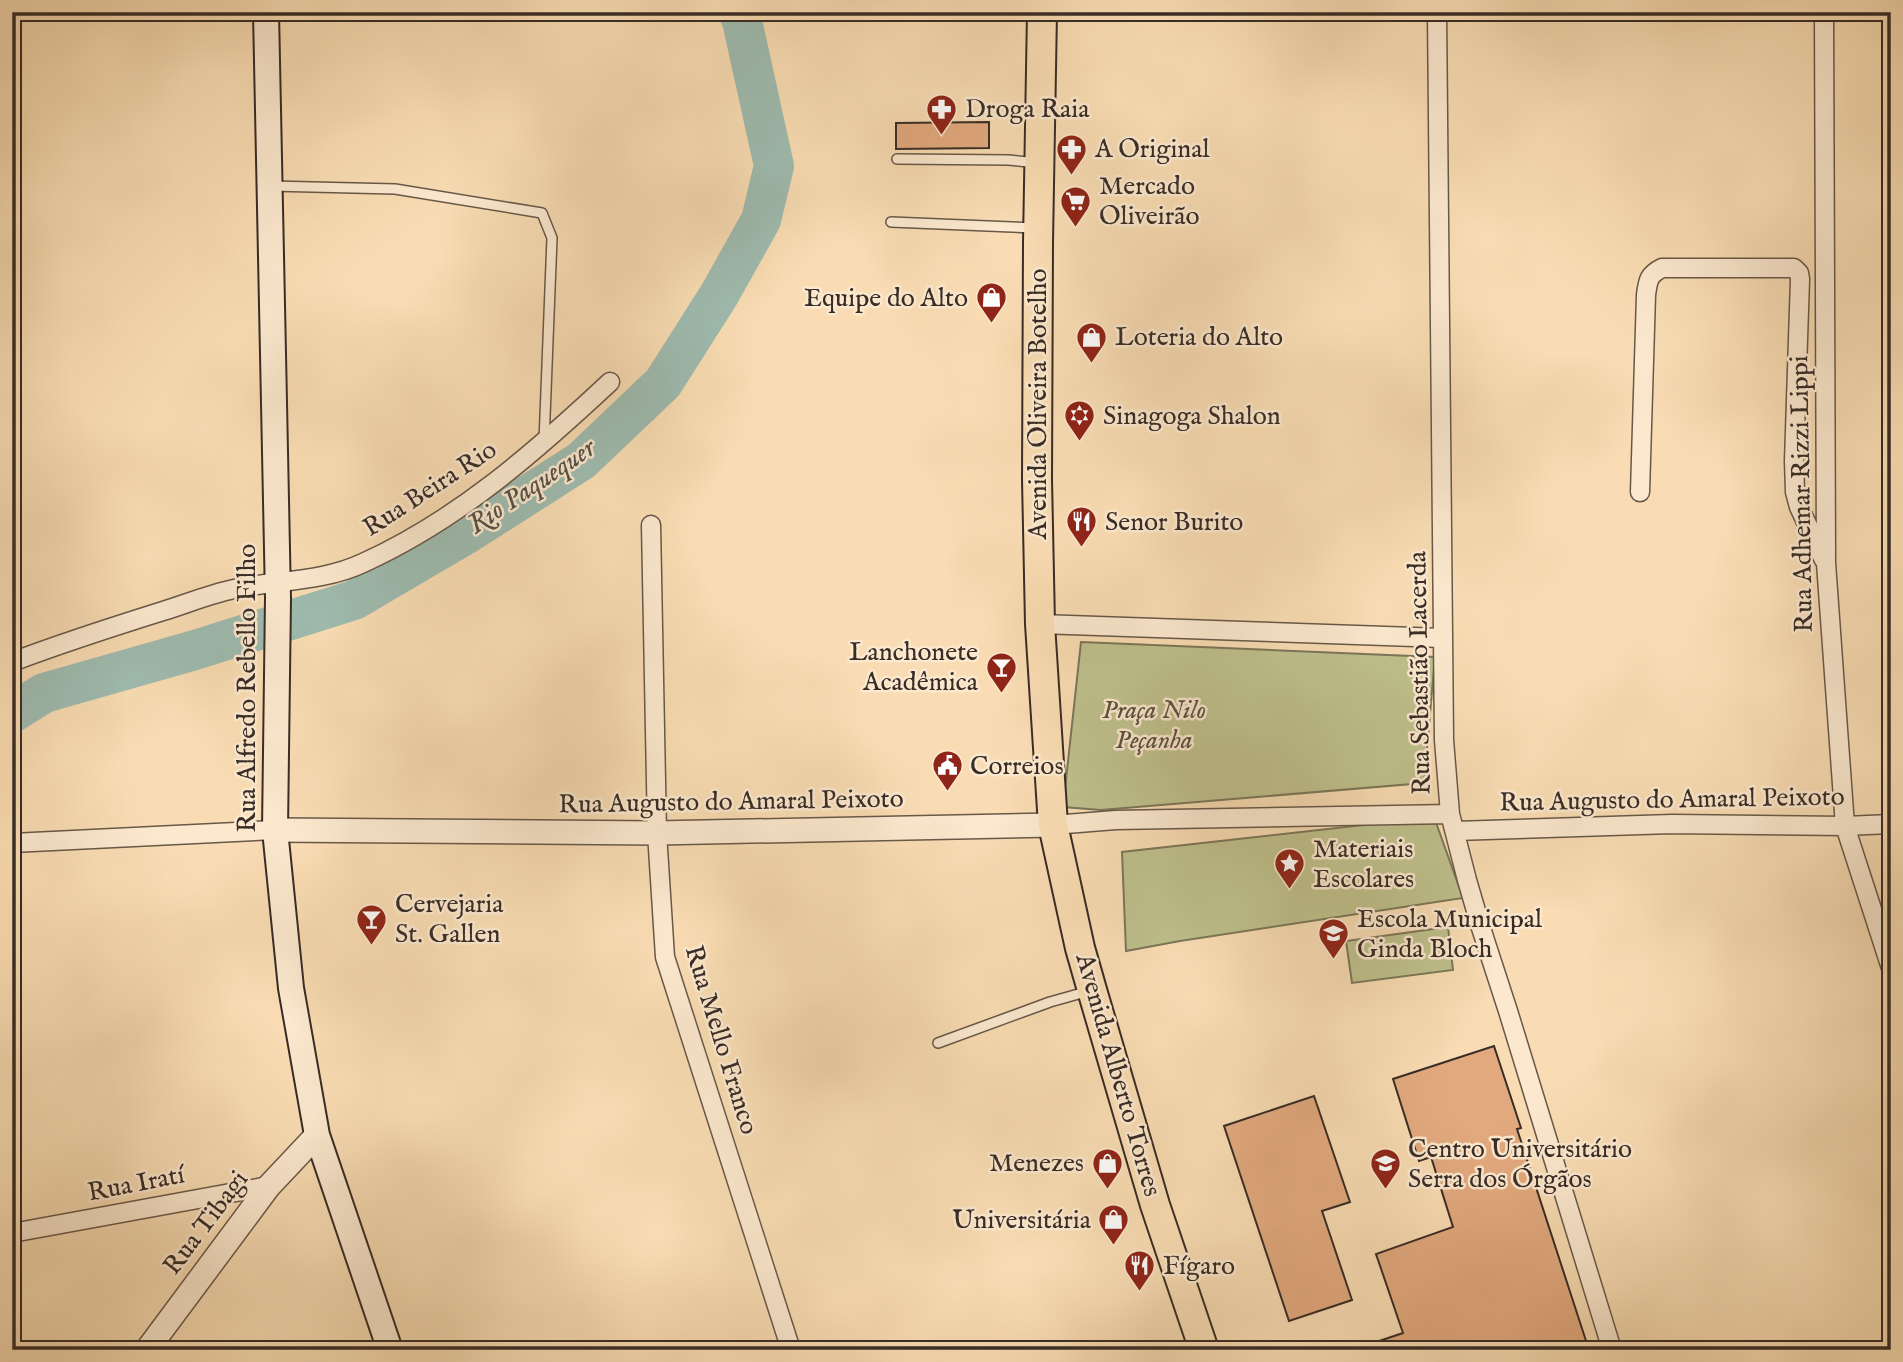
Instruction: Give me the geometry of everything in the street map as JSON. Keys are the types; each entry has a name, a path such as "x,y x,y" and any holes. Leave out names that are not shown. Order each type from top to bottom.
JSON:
{"main road":[{"name":"Rua Alfredo Rebello Filho","path":"265,12 278,590 275,830 291,988 317,1135 390,1350"},
{"name":"Avenida Oliveira Botelho","path":"1042,12 1037,480 1040,624 1051,796"},
{"name":"Avenida Alberto Torres","path":"1051,796 1053,825 1080,948 1156,1205 1204,1350"}],"street":[{"name":"Rua Sebastião Lacerda","path":"1437,12 1444,740 1452,822 1481,928 1612,1350"},
{"name":"Rua Adhemar Rizzi Lippi","path":"1824,12 1826,563 1845,826 1891,968"},
{"path":"1640,492 1646,295 1654,272 1662,268 1794,268 1800,279 1795,492 1799,507 1826,563"},
{"name":"Rua Beira Rio","path":"12,662 70,640 233,589 278,590 370,560 477,498 544,443 610,383"},
{"name":"Rua Mello Franco","path":"652,525 657,833 665,957 791,1350"},
{"path":"1040,624 1443,638"},
{"name":"Rua Augusto do Amaral Peixoto","path":"12,843 275,830 657,833 1053,825 1116,820 1845,826 1891,824"},
{"name":"Rua Tibagi","path":"147,1350 269,1186 317,1135"},
{"name":"Rua Iratí","path":"12,1233 269,1186"}],"lane":[{"path":"897,159 1009,160 1039,163"},
{"path":"269,186 395,189 542,213 552,238 544,443"},
{"path":"891,222 1038,228"},
{"path":"938,1043 1050,1002 1092,990"}],"green space":[{"name":"Praça Nilo Peçanha","path":"1081,642 1435,657 1424,783 1101,810 1063,807"},
{"path":"1434,817 1463,898 1126,951 1122,852"},
{"path":"1448,927 1453,970 1352,983 1346,941"}],"building":[{"name":"Droga Raia","path":"989,122 989,148 896,149 896,123"},
{"path":"1494,1046 1521,1128 1517,1129 1589,1350 1364,1350 1364,1346 1403,1333 1376,1254 1453,1227 1431,1157 1419,1161 1393,1079"},
{"path":"1314,1096 1350,1202 1322,1211 1352,1300 1289,1321 1224,1126"}],"waterway":[{"name":"Rio Paquequer","path":"12,713 44,693 195,650 354,600 468,533 581,461 663,383 719,295 761,220 774,166 738,12"}],"place":[{"name":"Droga Raia","path":"942,136"},
{"name":"A Original","path":"1072,176"},
{"name":"Mercado Oliveirão","path":"1076,228"},
{"name":"Equipe do Alto","path":"991,325"},
{"name":"Loteria do Alto","path":"1092,364"},
{"name":"Sinagoga Shalon","path":"1080,443"},
{"name":"Senor Burito","path":"1082,549"},
{"name":"Lanchonete Acadêmica","path":"1001,694"},
{"name":"Correios","path":"947,793"},
{"name":"Materiais Escolares","path":"1290,891"},
{"name":"Cervejaria St. Gallen","path":"372,946"},
{"name":"Escola Municipal Ginda Bloch","path":"1334,961"},
{"name":"Menezes","path":"1107,1190"},
{"name":"Centro Universitário Serra dos Órgãos","path":"1385,1191"},
{"name":"Universitária","path":"1114,1247"},
{"name":"Fígaro","path":"1140,1293"}]}
